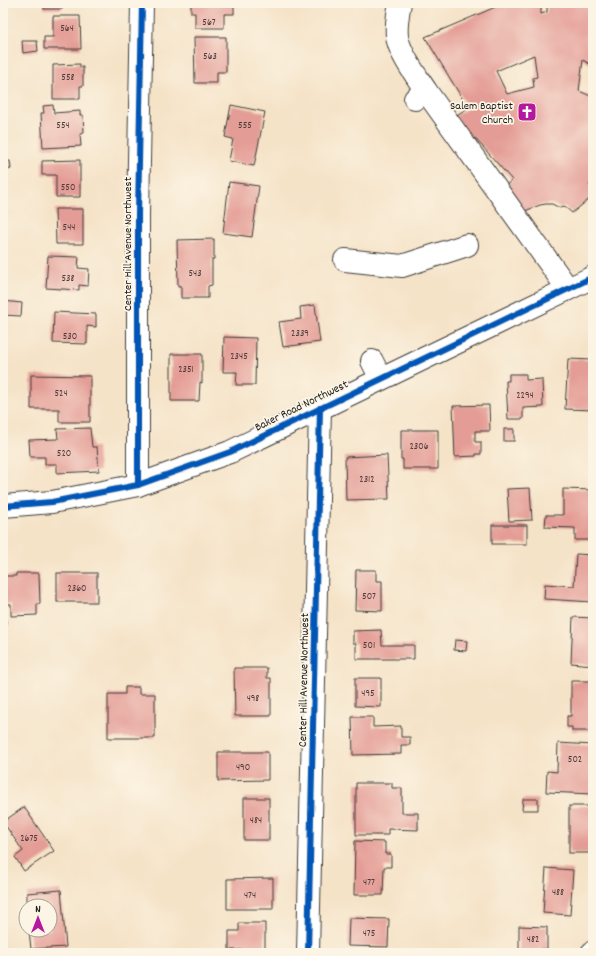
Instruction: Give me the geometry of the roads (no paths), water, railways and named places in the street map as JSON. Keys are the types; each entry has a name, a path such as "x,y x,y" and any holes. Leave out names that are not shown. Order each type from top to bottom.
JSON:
{"street":[{"name":"Center Hill Avenue Northwest","path":"138,485 138,214 142,3"},
{"path":"405,6 397,40 407,60 420,96 568,289"},
{"path":"345,258 402,266 467,245"},
{"name":"Baker Road Northwest","path":"3,506 52,502 138,485 230,452 320,408 376,370 593,277"},
{"name":"Center Hill Avenue Northwest","path":"308,953 320,408"}],"place":[{"name":"Salem Baptist Church","path":"527,112"}]}
